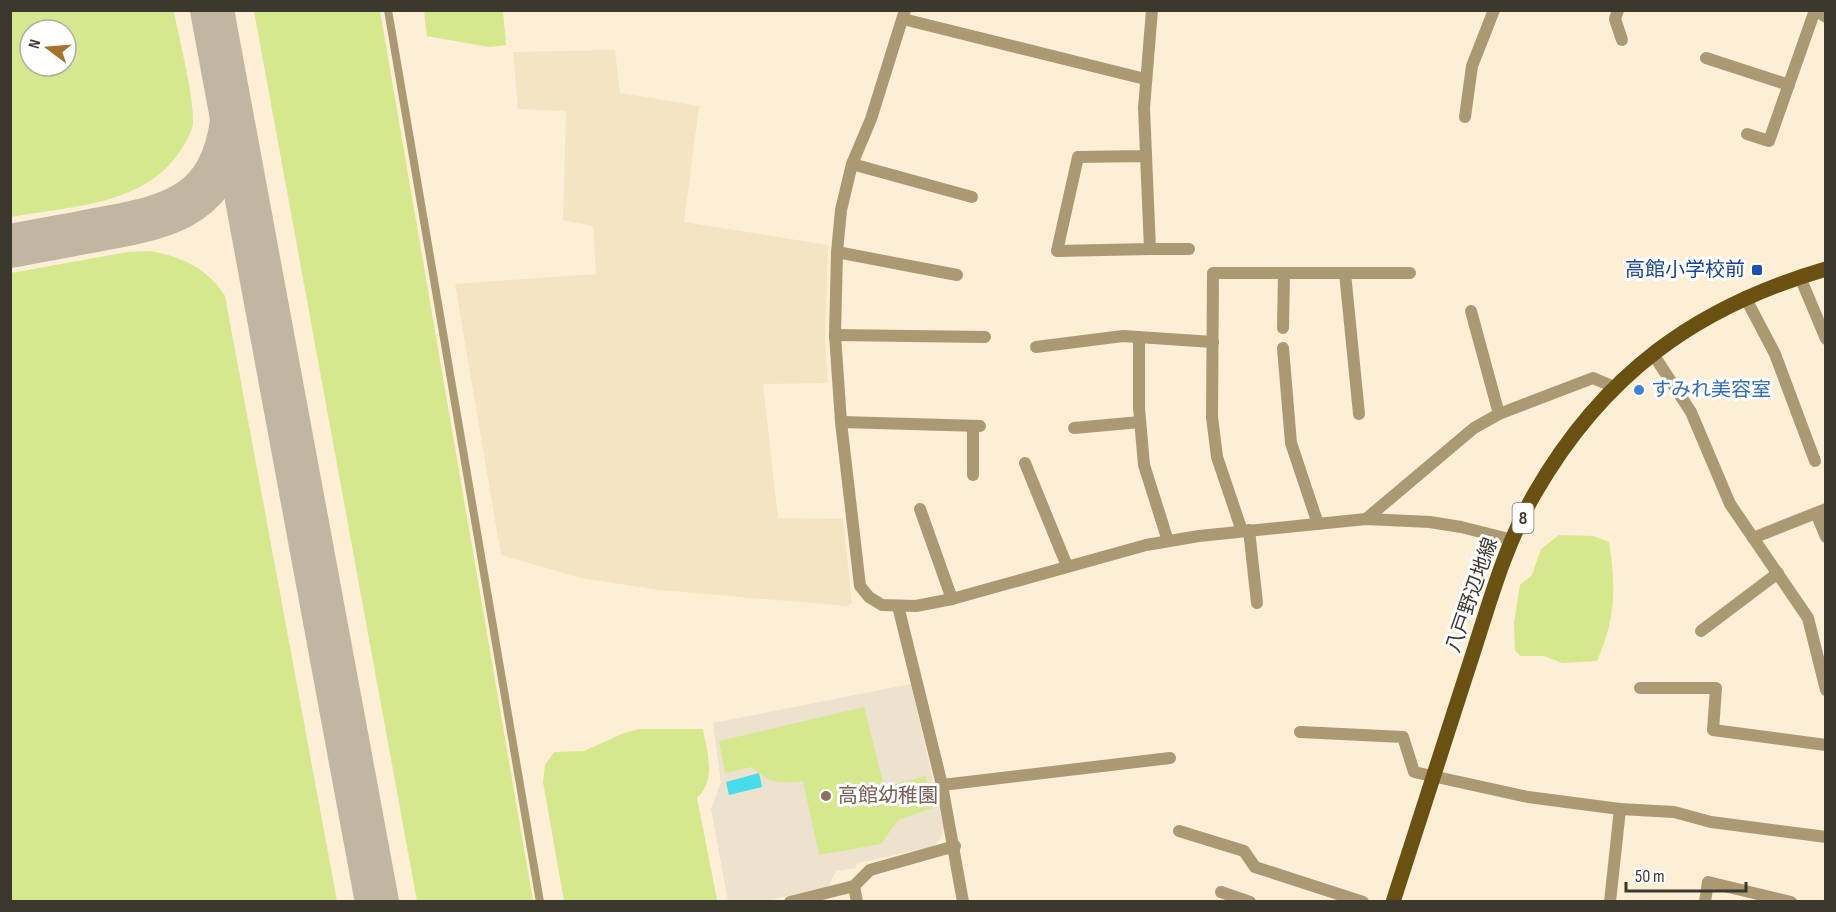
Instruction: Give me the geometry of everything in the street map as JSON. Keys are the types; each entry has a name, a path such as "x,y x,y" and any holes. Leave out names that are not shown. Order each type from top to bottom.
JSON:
{"main road":[{"name":"八戸野辺地線","path":"1393,902 1512,540 1534,494 1571,438 1614,387 1653,354 1703,318 1745,297 1826,269"}],"street":[{"path":"1150,249 1145,79 1152,10"},
{"path":"1465,117 1472,66 1494,10"},
{"path":"1618,10 1615,19 1622,40"},
{"path":"1747,134 1769,141 1815,10 1826,17"},
{"path":"1145,79 904,15 871,119 852,165 842,210 837,252 835,335 841,422 860,585 869,597 882,605 916,606 952,599 1066,566 1168,541 1366,519 1441,523 1512,540"},
{"path":"1706,58 1789,85"},
{"path":"1146,156 1078,157 1057,251 1189,249"},
{"path":"852,165 972,197"},
{"path":"837,252 957,275"},
{"path":"1257,603 1245,531 1217,456 1212,417 1213,273 1410,273"},
{"path":"1283,328 1284,273"},
{"path":"1345,273 1359,414"},
{"path":"1800,277 1826,339"},
{"path":"1745,297 1775,354 1815,461"},
{"path":"1471,310 1499,414"},
{"path":"835,335 985,337"},
{"path":"1036,347 1123,336 1213,342"},
{"path":"1139,337 1140,422 1144,465 1168,541"},
{"path":"1283,348 1290,443 1318,524"},
{"path":"1653,354 1691,412 1730,504 1808,618 1826,690"},
{"path":"1366,519 1473,428 1499,414 1593,378 1614,387"},
{"path":"841,422 977,426 974,475"},
{"path":"1074,428 1140,422"},
{"path":"1025,463 1066,566"},
{"path":"920,509 952,599"},
{"path":"1753,538 1821,511 1826,537"},
{"path":"1701,631 1778,573"},
{"path":"898,606 942,785 955,846 963,902"},
{"path":"1640,688 1716,688 1713,730 1826,745"},
{"path":"1300,732 1403,737 1414,772 1528,797 1620,809 1674,812 1711,822 1826,837"},
{"path":"942,785 1170,758"},
{"path":"1610,902 1620,809"},
{"path":"1179,831 1244,851 1254,867 1363,902"},
{"path":"790,902 854,886 870,870 955,846"},
{"path":"1705,902 1708,882 1791,902"},
{"path":"854,886 857,902"},
{"path":"1221,892 1250,902"}],"lane":[{"path":"388,10 540,902"}],"shaded area":[{"path":"615,50 620,93 699,106 684,222 828,245 825,340 828,383 763,384 778,518 843,519 852,603 847,606 659,590 581,578 501,555 455,284 596,274 593,226 563,220 566,111 518,109 513,52"},
{"name":"高館幼稚園","path":"911,684 944,829 940,839 933,847 857,863 855,868 836,871 828,887 766,901 728,901 711,809 721,782 713,723"}],"green space":[{"path":"11,10 174,11 193,111 190,133 167,167 149,182 106,200 11,217"},
{"path":"254,11 380,11 533,901 417,901"},
{"path":"424,11 503,11 506,45 489,47 427,36"},
{"path":"150,251 193,265 210,278 225,296 337,901 11,901 11,273 128,252"},
{"path":"1559,535 1593,536 1609,542 1613,574 1613,603 1608,631 1597,661 1562,663 1544,656 1520,656 1515,650 1514,623 1520,585 1532,575 1541,549"},
{"path":"864,707 884,787 926,776 932,808 898,820 881,844 819,855 803,781 775,781 763,776 752,767 725,773 719,741"},
{"path":"640,729 703,729 709,775 703,791 697,798 717,900 564,901 543,782 545,765 554,752 584,751 624,733"}],"water":[{"path":"759,773 762,787 729,795 726,782"}],"taxiway":[{"path":"212,10 377,902"},
{"path":"10,246 151,218 189,201 205,188 217,171 226,150 232,122"}],"place":[{"name":"高館小学校前","path":"1757,270"},
{"name":"すみれ美容室","path":"1639,390"},
{"name":"高館幼稚園","path":"826,796"}]}
